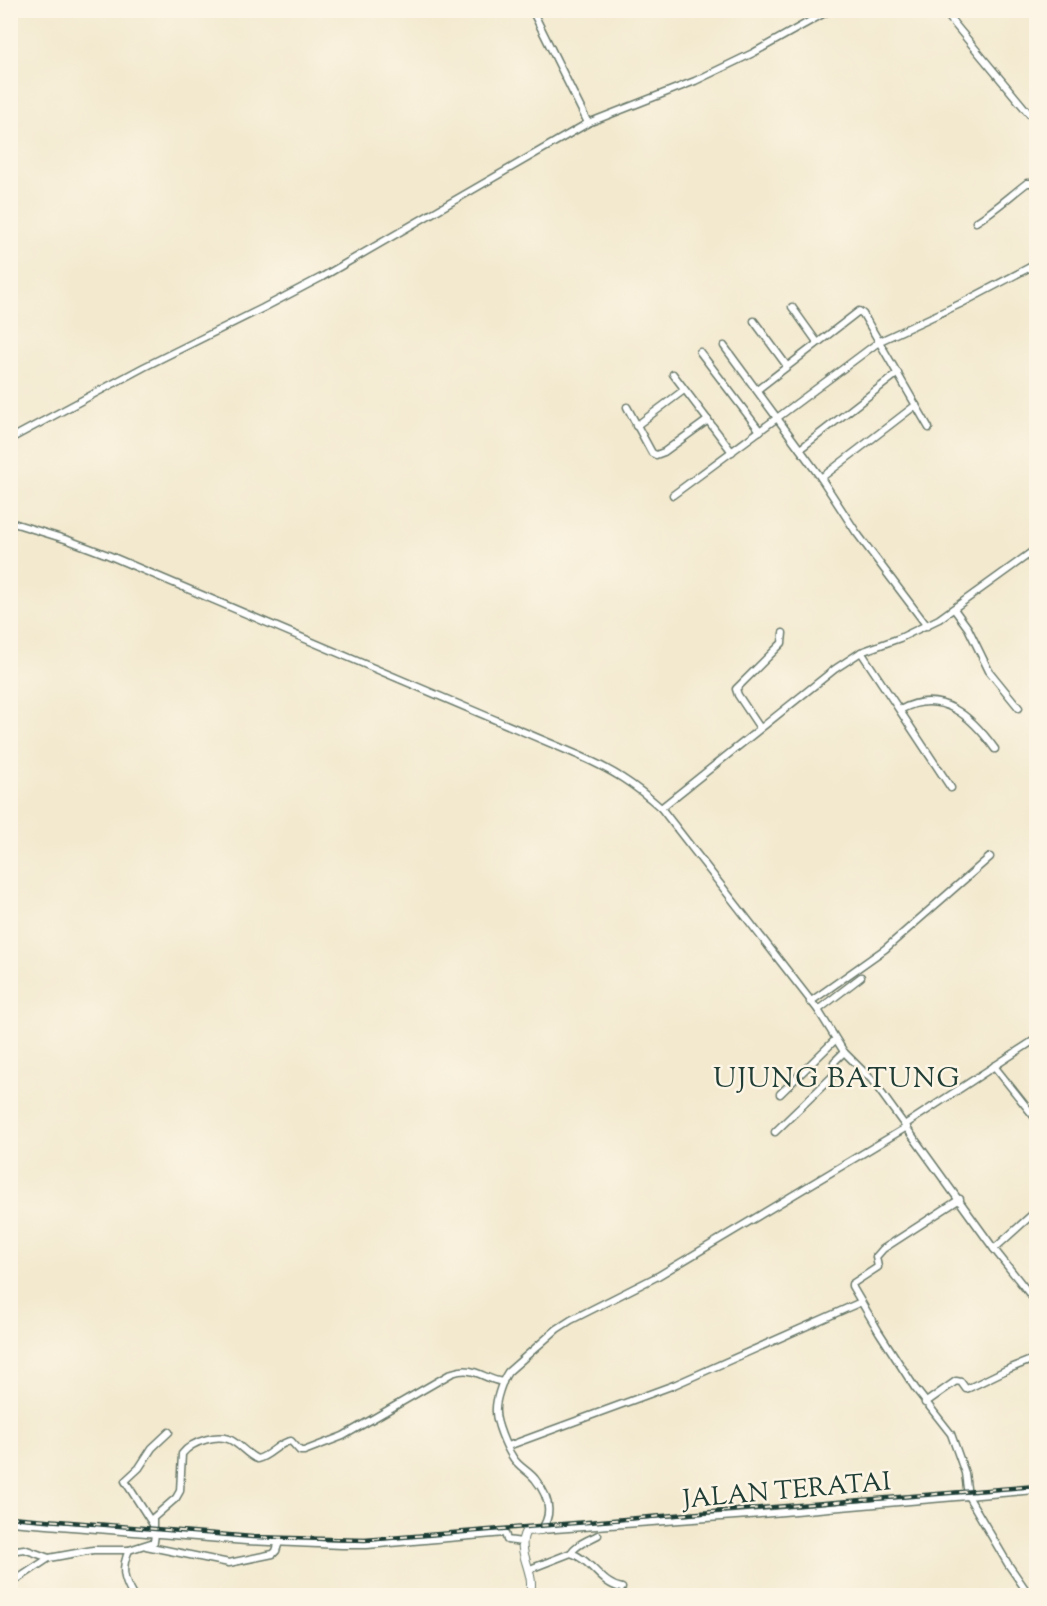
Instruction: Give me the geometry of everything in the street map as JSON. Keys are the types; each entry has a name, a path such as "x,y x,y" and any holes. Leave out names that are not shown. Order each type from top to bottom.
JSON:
{"street":[{"path":"532,10 588,123"},
{"path":"10,439 144,367 332,271 588,123 694,81 753,53 830,10"},
{"path":"943,10 1036,123"},
{"path":"976,222 999,208 1003,202 1028,183 1036,187"},
{"path":"673,495 880,341 960,304 1036,264"},
{"path":"792,307 817,342"},
{"path":"757,390 859,311 880,341 929,428"},
{"path":"754,321 787,366"},
{"path":"724,346 821,477 856,532 927,626"},
{"path":"700,352 760,431"},
{"path":"673,374 732,452"},
{"path":"800,449 898,374"},
{"path":"636,426 684,390"},
{"path":"821,477 916,405"},
{"path":"627,407 652,453 659,455 708,420"},
{"path":"10,522 108,555 578,755 613,771 638,788 661,808 818,1010 844,1053 872,1080 994,1249 1036,1302"},
{"path":"661,808 835,669 861,652 927,626 1036,549"},
{"path":"954,609 968,628 989,672 1019,708"},
{"path":"760,728 736,689 782,643 783,633"},
{"path":"861,652 951,788"},
{"path":"900,710 925,702 947,705 977,725 995,749"},
{"path":"810,1002 885,949 990,857"},
{"path":"818,1010 861,978"},
{"path":"529,1596 532,1588 530,1569 521,1542 526,1531 541,1530 547,1521 549,1506 545,1494 535,1479 512,1458 495,1411 508,1372 570,1320 658,1276 906,1126 1036,1039"},
{"path":"780,1094 835,1040"},
{"path":"775,1132 833,1076 836,1072 834,1062 844,1053"},
{"path":"994,1066 1036,1119"},
{"path":"960,1199 878,1253 878,1267 852,1284 925,1403 956,1443 965,1473 968,1496 1008,1564 1030,1596"},
{"path":"994,1249 1036,1211"},
{"path":"507,1446 674,1385 861,1302"},
{"path":"925,1403 956,1381 966,1389 1036,1358"},
{"path":"152,1523 155,1516 176,1498 180,1491 182,1454 192,1444 210,1439 227,1438 257,1459 289,1441 304,1452 343,1436 412,1395 461,1370 468,1369 504,1382"},
{"path":"10,1584 49,1558 93,1550 129,1550 154,1542 155,1534 152,1523 125,1481 139,1468 152,1448 169,1432"},
{"name":"JALAN TERATAI","path":"541,1530 1036,1490"},
{"path":"10,1522 279,1542 367,1545 505,1533 507,1540 521,1542"},
{"path":"530,1569 571,1553 580,1544 598,1535"},
{"path":"144,1546 229,1563 273,1554 279,1542"},
{"path":"10,1551 24,1549 49,1558"},
{"path":"129,1550 123,1573 133,1596"},
{"path":"571,1553 585,1561 604,1580 622,1588"}],"railway":[{"path":"10,1517 253,1537 365,1540 1036,1486"}],"district":[{"name":"UJUNG BATUNG","path":"837,1080"}]}
